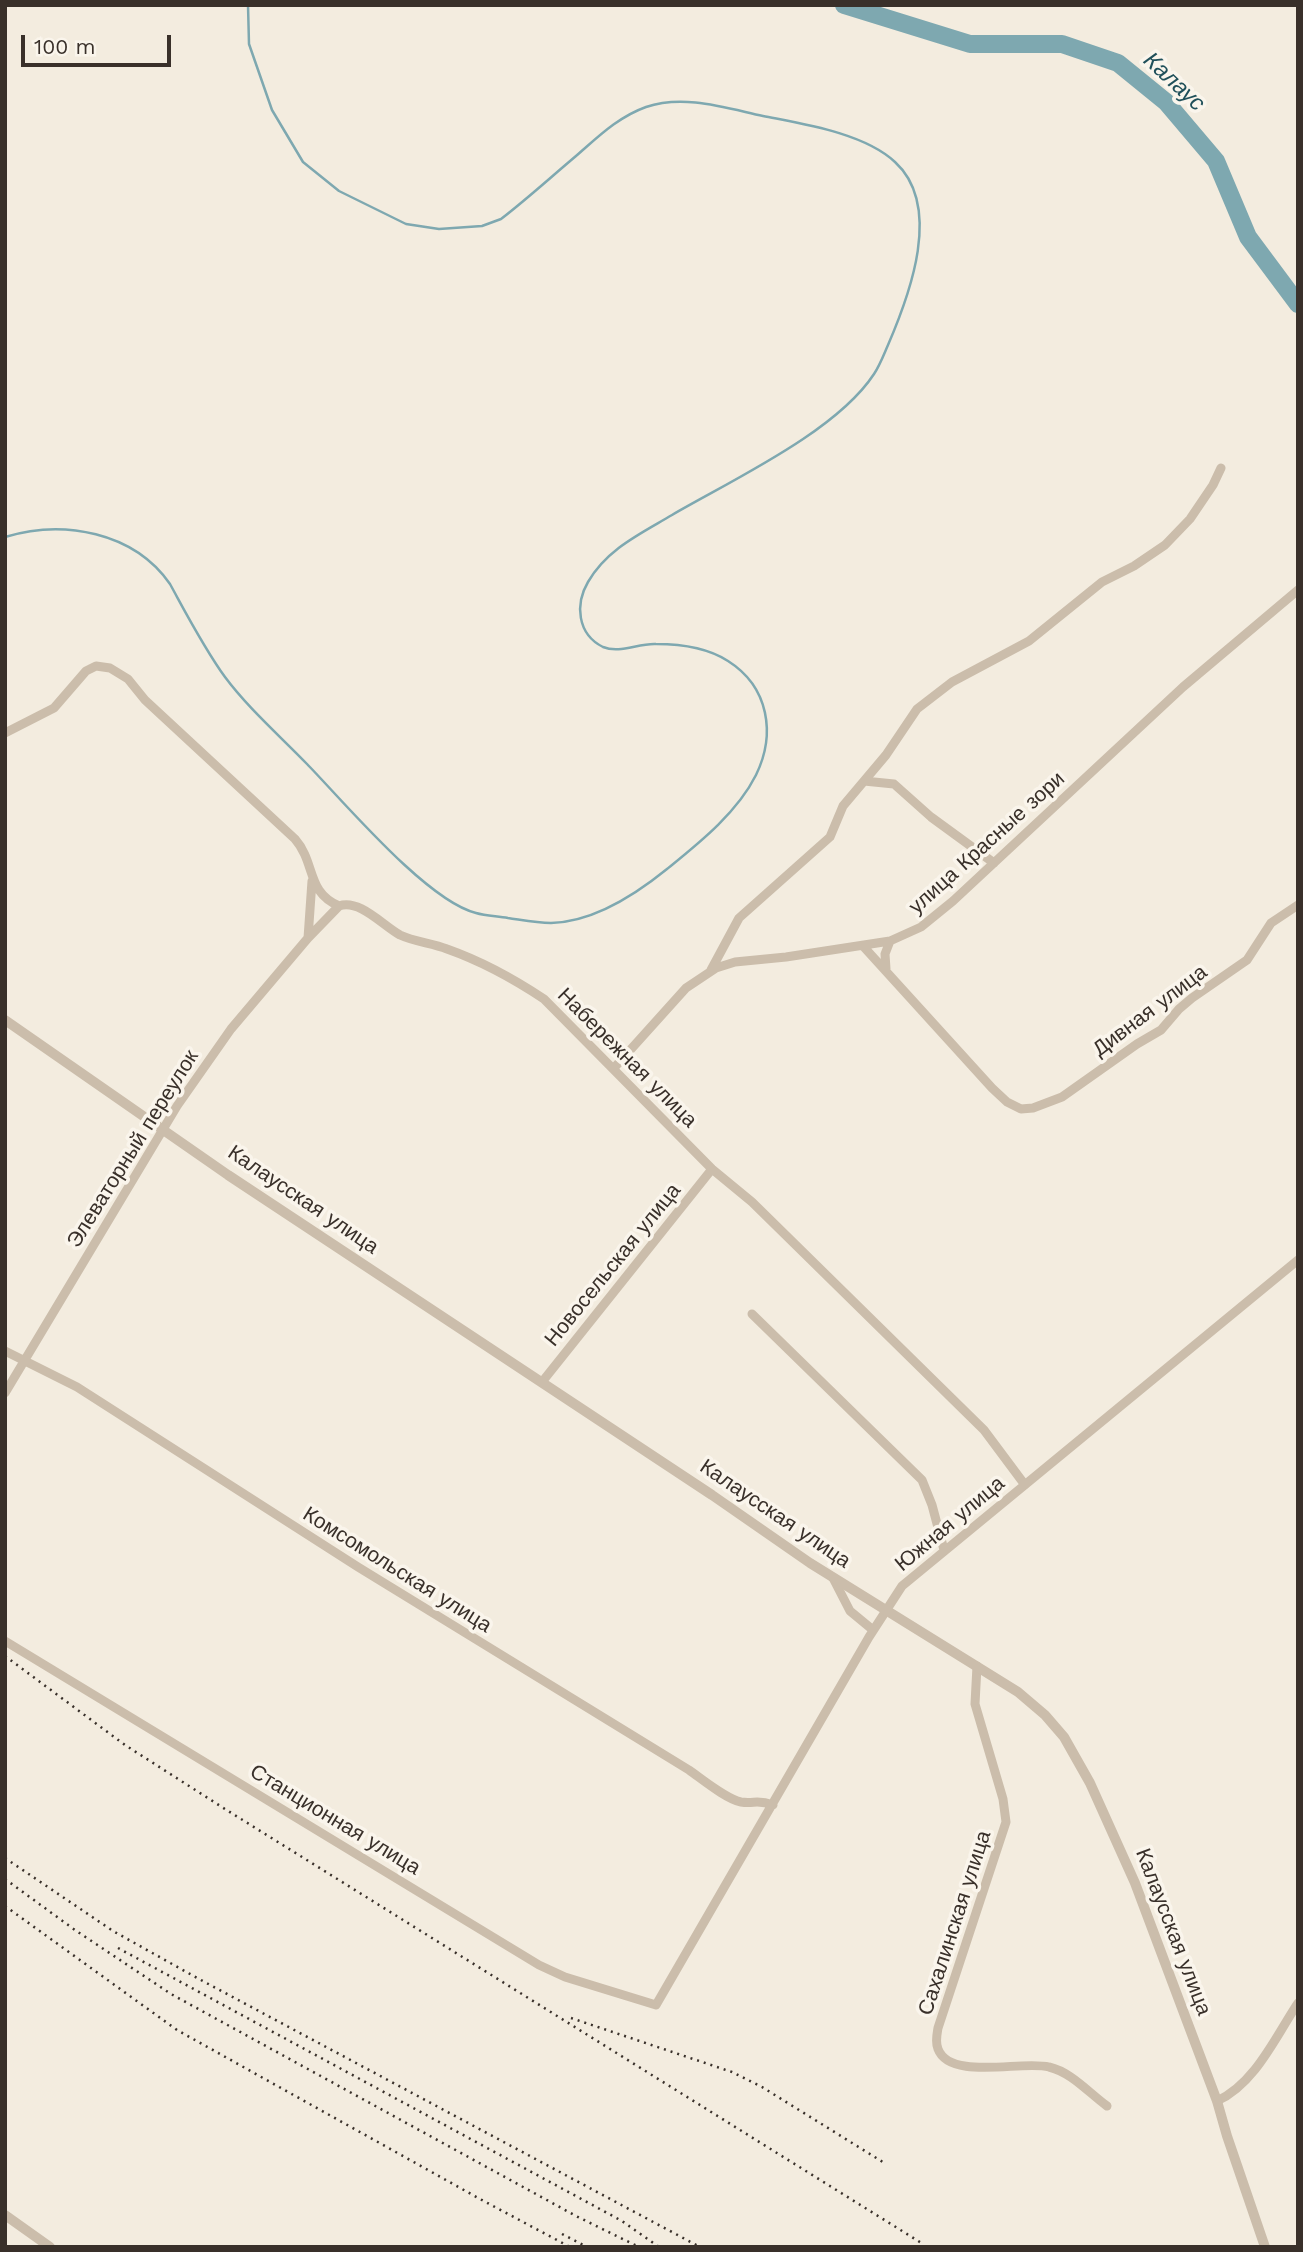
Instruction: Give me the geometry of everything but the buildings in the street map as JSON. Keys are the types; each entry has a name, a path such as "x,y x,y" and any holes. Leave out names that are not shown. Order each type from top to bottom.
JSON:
{"street":[{"path":"711,970 739,918 830,837 843,806 886,755 917,709 952,682 1022,646 1102,582 1134,566 1165,545 1189,519 1213,485 1221,468"},
{"name":"улица Красные зори","path":"614,1068 686,988 711,970 735,962 890,941 931,920 1183,687 1298,590"},
{"name":"Набережная улица","path":"5,733 54,708 86,671 102,666 115,670 128,679 145,700 288,831 303,850 322,896 339,905 348,902 357,906 404,937 447,948 514,979 544,999 712,1169 752,1202 984,1430 1025,1485"},
{"path":"864,781 894,784 931,817 995,863"},
{"path":"308,939 312,877"},
{"name":"Элеваторный переулок","path":"5,1393 162,1127 231,1030 339,905"},
{"name":"Дивная улица","path":"863,946 999,1095 1015,1107 1033,1108 1062,1097 1161,1030 1192,998 1247,960 1271,923 1298,905"},
{"path":"886,969 886,948 890,941"},
{"name":"Калаусская улица","path":"5,1020 228,1175 832,1576 1018,1692 1037,1707 1065,1737 1078,1759 1135,1883 1217,2101 1265,2247"},
{"name":"Новосельская улица","path":"542,1382 712,1169"},
{"name":"Южная улица","path":"656,2005 873,1630 902,1586 1298,1260"},
{"path":"752,1314 922,1479 944,1550"},
{"name":"Комсомольская улица","path":"5,1351 77,1387 358,1567 715,1788 740,1802 760,1800 773,1805"},
{"path":"832,1576 850,1611 873,1630"},
{"name":"Станционная улица","path":"5,1641 539,1965 565,1978 656,2005"},
{"name":"Сахалинская улица","path":"977,1666 975,1704 1003,1799 1006,1822 938,2028 938,2050 943,2057 960,2066 1051,2067 1073,2079 1107,2106"},
{"path":"1217,2101 1230,2095 1248,2079 1298,2003"},
{"path":"5,2215 50,2247"}],"waterway":[{"path":"5,537 50,529 96,534 137,552 155,566 170,584 217,666 254,711 411,871 456,905 476,913 551,923 583,918 613,905 655,879 704,838 739,802 756,775 766,744 765,712 752,684 742,672 728,661 694,648 656,644 622,649 603,647 594,641 583,627 581,600 596,570 614,551 809,435 835,416 874,374 905,301 918,251 920,226 917,202 909,180 895,162 882,152 832,131 720,106 690,102 660,103 636,111 617,122 501,219 482,226 439,229 406,224 339,191 303,162 272,110 249,44 248,5"},
{"name":"Калаус","path":"844,5 970,44 1062,44 1118,63 1166,102 1216,161 1248,237 1298,304"}],"railway":[{"path":"5,1656 125,1745 923,2244"},
{"path":"5,1858 113,1931 700,2247"},
{"path":"5,1879 171,1994 576,2216 639,2247"},
{"path":"5,1906 177,2030 570,2247"},
{"path":"118,1948 622,2221 659,2247"},
{"path":"571,2018 732,2072 762,2087 886,2164"},
{"path":"562,2234 587,2247"}]}
